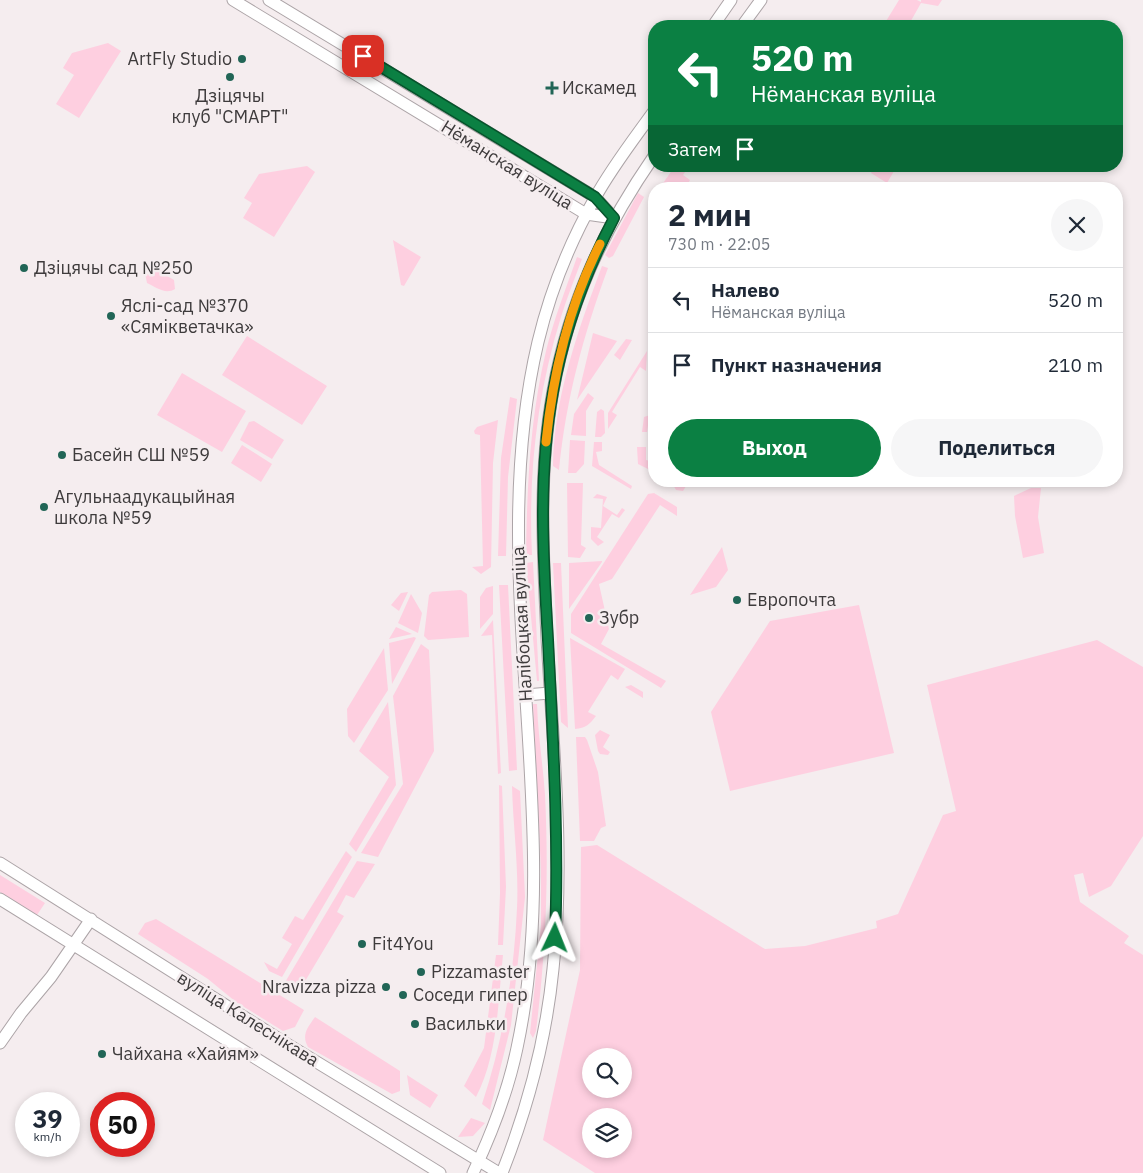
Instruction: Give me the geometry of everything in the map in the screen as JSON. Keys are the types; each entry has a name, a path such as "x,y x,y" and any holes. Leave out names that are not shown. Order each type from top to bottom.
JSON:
{"main road":[{"name":"Нёманская вуліца","path":"233,0 586,214 614,218"},
{"name":"Нёманская вуліца","path":"268,0 595,197 614,218"},
{"path":"716,20 731,0"},
{"path":"746,20 761,0"},
{"name":"Налібоцкая вуліца","path":"473,1173 509,1080 517,1047 527,983 532,880 518,560 518,482 523,424 539,339 571,245 595,197 648,120"},
{"name":"Налібоцкая вуліца","path":"500,1173 518,1132 537,1065 553,967 558,869 542,517 548,424 559,361 574,307 594,256 614,218 648,165"},
{"path":"525,695 550,693"},
{"name":"вуліца Калеснікава","path":"0,863 287,1044 500,1173"},
{"name":"вуліца Калеснікава","path":"0,899 72,946 255,1056 440,1173"},
{"path":"0,1043 91,920"}],"shaded area":[{"path":"899,0 917,0 921,2 921,0 942,0 938,6 921,3 911,20 887,20"},
{"path":"108,43 121,51 79,118 56,104 74,75 63,68 72,53"},
{"path":"307,166 315,172 274,237 243,218 252,203 244,198 259,174"},
{"path":"671,172 685,172 683,175 690,180 689,182 664,182"},
{"path":"872,172 893,172 888,182"},
{"path":"638,193 644,197 613,256 609,258 605,255"},
{"path":"393,240 421,257 404,286 401,285"},
{"path":"577,257 582,259 561,317 540,405 531,494 532,555 526,555 530,452 536,401 546,351"},
{"path":"150,266 174,280 175,289 164,291 147,283 145,273"},
{"path":"602,266 608,268 583,343 566,418 559,470 553,466 554,440 563,389 576,339"},
{"path":"593,333 617,341 577,400"},
{"path":"247,336 327,386 302,425 222,375"},
{"path":"626,339 632,340 620,360 614,355"},
{"path":"647,351 646,371 640,367 612,412 617,415 608,429 608,413"},
{"path":"182,373 246,411 222,452 157,415"},
{"path":"588,393 594,398 586,411 586,436 571,435 574,414"},
{"path":"510,397 517,399 508,477 506,556 498,556 501,458"},
{"path":"601,409 604,411 605,433 601,437 595,437 597,412"},
{"path":"648,416 647,432 642,432 644,417"},
{"path":"498,420 493,463 491,567 481,574 472,567 483,566 480,435 475,434 474,431 477,427"},
{"path":"254,421 284,440 272,459 240,440 249,422"},
{"path":"570,440 585,441 584,464 576,473 568,473"},
{"path":"594,442 602,442 602,451 596,452 599,465 632,486 631,489 592,466"},
{"path":"242,445 272,464 261,482 231,463"},
{"path":"637,447 646,447 648,469 638,464"},
{"path":"567,483 583,483 581,545 586,548 580,558 568,557"},
{"path":"674,487 685,487 683,491 676,490"},
{"path":"1031,488 1041,488 1038,517 1044,553 1023,558 1015,516 1014,496"},
{"path":"654,493 677,507 677,516 660,505 612,579 599,584 609,629 601,644 666,681 661,688 571,633 571,614 648,494"},
{"path":"597,494 607,497 603,506 617,515 622,508 625,510 619,518 612,514 597,537 604,542 598,546 591,539 591,527 601,528 603,499 593,498"},
{"path":"722,547 728,570 716,587 690,595"},
{"path":"533,562 539,681 537,681 526,563"},
{"path":"602,562 569,609 569,563"},
{"path":"553,563 561,563 568,728 561,722"},
{"path":"499,585 508,585 517,770 509,771"},
{"path":"493,586 493,614 480,629 480,597 486,588"},
{"path":"461,590 467,594 469,637 428,640 424,636 429,595 432,592"},
{"path":"408,592 399,611 391,605 401,593"},
{"path":"411,594 422,613 418,633 398,623"},
{"path":"859,605 894,753 730,791 711,712 770,621"},
{"path":"493,620 501,773 498,774 492,635 481,636"},
{"path":"396,627 412,634 389,639"},
{"path":"416,638 392,684 389,643"},
{"path":"570,638 625,669 618,680 611,675 588,712 596,716 594,719 585,727 575,729"},
{"path":"1097,640 1143,667 1143,836 1111,886 1089,897 1083,873 1074,875 1080,902 1129,936 1124,943 1143,955 1143,1173 595,1173 543,1140 580,970 581,847 597,845 765,949 805,946 877,928 876,921 898,914 943,815 956,811 927,685"},
{"path":"421,644 429,650 434,751 378,857 361,853 403,784 393,696"},
{"path":"384,648 388,690 354,743 348,736 347,709"},
{"path":"631,685 643,692 643,698 625,687"},
{"path":"388,702 396,785 356,852 349,844 389,777 359,751"},
{"path":"533,704 537,704 545,795 547,855 542,972 536,1031 533,1038 530,1033 541,925 541,871"},
{"path":"600,730 610,735 603,747 610,752 608,755 600,754 598,751 595,735"},
{"path":"576,737 585,737 587,740 598,772 606,826 601,828 594,841 580,841"},
{"path":"499,785 502,786 506,887 503,945 498,945 500,893"},
{"path":"512,786 520,791 525,897 511,1025 490,1110 482,1104 502,1032 510,983 517,908"},
{"path":"346,851 352,857 282,977 269,971 264,962 277,969 292,944 282,938 295,916 303,920"},
{"path":"357,861 375,864 354,898 346,895 337,912 344,916 298,993 284,984"},
{"path":"0,875 45,903 37,915 0,892"},
{"path":"156,919 304,1010 295,1027 283,1031 236,1002 208,979 138,934 145,923"},
{"path":"496,955 503,955 496,1028 489,1064 476,1097 464,1086 484,1048"},
{"path":"315,1017 400,1071 400,1091 392,1094 308,1047 305,1035"},
{"path":"407,1075 438,1095 430,1108 410,1095"},
{"path":"471,1118 485,1123 473,1136 458,1137"}],"slow traffic":[{"path":"546,442 552,392 566,333 574,307 600,244"}],"place":[{"name":"ArtFly Studio","path":"242,59"},
{"name":"Дзіцячы клуб \"СМАРТ\"","path":"230,77"},
{"name":"Искамед","path":"552,88"},
{"name":"Дзіцячы сад №250","path":"24,268"},
{"name":"Яслі-сад №370 «Сямікветачка»","path":"111,316"},
{"name":"Басейн СШ №59","path":"62,455"},
{"name":"Агульнаадукацыйная школа №59","path":"44,507"},
{"name":"Европочта","path":"737,600"},
{"name":"Зубр","path":"589,618"},
{"name":"Fit4You","path":"362,944"},
{"name":"Pizzamaster","path":"421,972"},
{"name":"Nravizza pizza","path":"386,987"},
{"name":"Соседи гипер","path":"403,995"},
{"name":"Васильки","path":"415,1024"},
{"name":"Чайхана «Хайям»","path":"102,1054"}],"route":[{"path":"363,56 595,197 614,218 594,256 566,333 552,392 545,447 542,517 558,869 555,938"}]}
